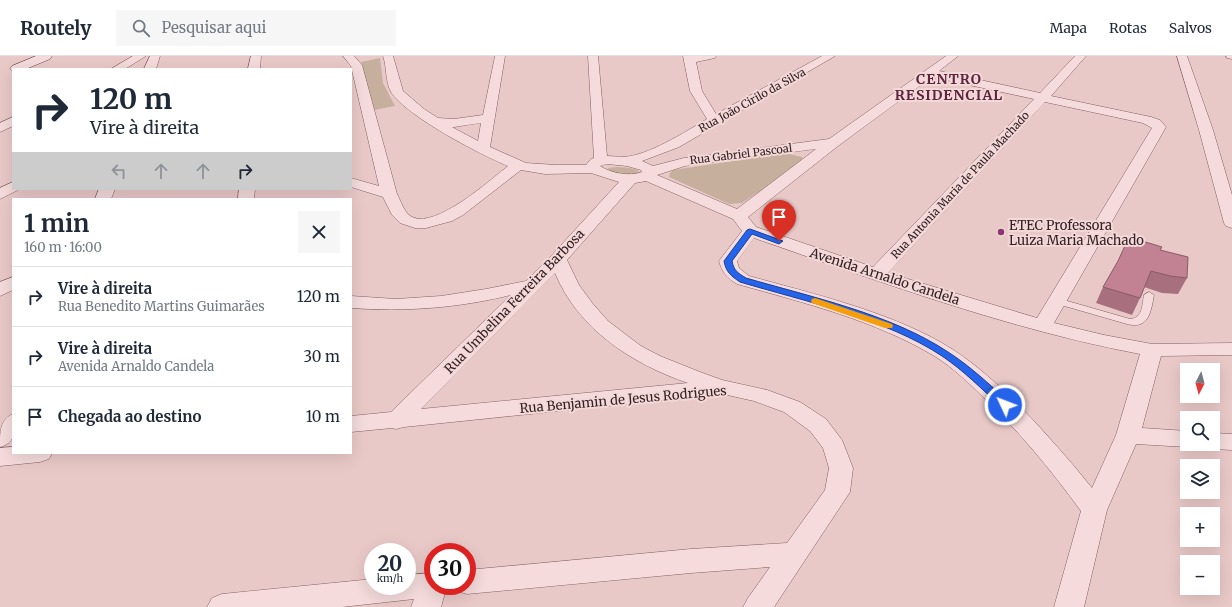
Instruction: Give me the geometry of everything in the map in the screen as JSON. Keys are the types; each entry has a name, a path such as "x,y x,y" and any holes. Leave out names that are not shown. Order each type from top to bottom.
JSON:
{"street":[{"path":"19,68 46,56"},
{"path":"119,68 141,56"},
{"path":"150,68 155,56"},
{"path":"254,68 256,56"},
{"path":"348,56 356,65 389,194 400,215 406,220 420,223 438,221 457,212 519,165"},
{"path":"483,149 500,56"},
{"path":"395,61 395,88 405,101 483,149 519,165 543,168 597,165 624,161 642,165 644,173 607,175 597,165 598,137 593,56"},
{"path":"711,56 689,58 696,91 714,120"},
{"name":"Rua João Cirilo da Silva","path":"624,161 650,154 677,142 830,56"},
{"path":"953,56 833,143 744,224 728,261 730,269 735,275 743,280 803,297 878,322 915,337 944,353 969,371 1005,405 1062,467 1094,510"},
{"name":"Rua Antonia Maria de Paula Machado","path":"877,274 1081,56"},
{"path":"1182,56 1206,130 1232,223"},
{"path":"931,73 1042,96 1155,123 1159,127 1042,326"},
{"path":"437,122 454,122 489,118"},
{"path":"0,128 12,122"},
{"path":"677,142 689,150 700,154 726,156"},
{"name":"Rua João Cirilo da Silva","path":"644,173 666,156 677,142"},
{"name":"Rua Gabriel Pascoal","path":"644,173 684,162 833,143"},
{"name":"Avenida Arnaldo Candela","path":"644,173 744,224 907,285 1042,326 1116,344 1152,350 1232,349"},
{"name":"Rua Umbelina Ferreira Barbosa","path":"396,421 644,173"},
{"path":"352,182 389,194"},
{"path":"0,194 12,187"},
{"path":"558,258 571,288 592,317 626,347 656,363 683,374 723,387"},
{"path":"0,290 12,283"},
{"path":"352,302 366,304 415,304 452,301 496,294 530,286"},
{"path":"1070,607 1094,510 1128,435 1152,350"},
{"name":"Rua Benjamin de Jesus Rodrigues","path":"352,424 396,421 723,387 759,395 792,407 818,425 834,446 841,468 838,492 758,607"},
{"path":"0,439 12,423"},
{"path":"1128,435 1180,439"},
{"path":"1220,441 1232,442"},
{"path":"0,457 30,454"},
{"path":"476,581 691,561 794,554"},
{"path":"222,607 424,587"},
{"path":"426,607 430,595"}],"lane":[{"path":"1057,301 1138,323 1144,318 1149,295"}],"shaded area":[{"path":"380,58 383,83 395,106 374,110 361,62"},
{"path":"785,153 802,157 803,160 800,164 742,203 729,204 669,177 673,170"},
{"path":"608,168 630,168 637,170 640,173 639,175 622,175 609,171"}],"building":[{"path":"1129,237 1162,247 1160,250 1188,257 1187,278 1170,276 1151,271 1140,298 1103,287 1118,261"}],"slow traffic":[{"path":"815,301 889,326"}],"place":[{"name":"ETEC Professora Luiza Maria Machado","path":"1001,232"}],"district":[{"name":"CENTRO RESIDENCIAL","path":"949,88"}],"route":[{"path":"779,241 750,231 728,261 730,269 735,275 743,280 831,306 878,322 915,337 944,353 969,371 1005,405"}]}
